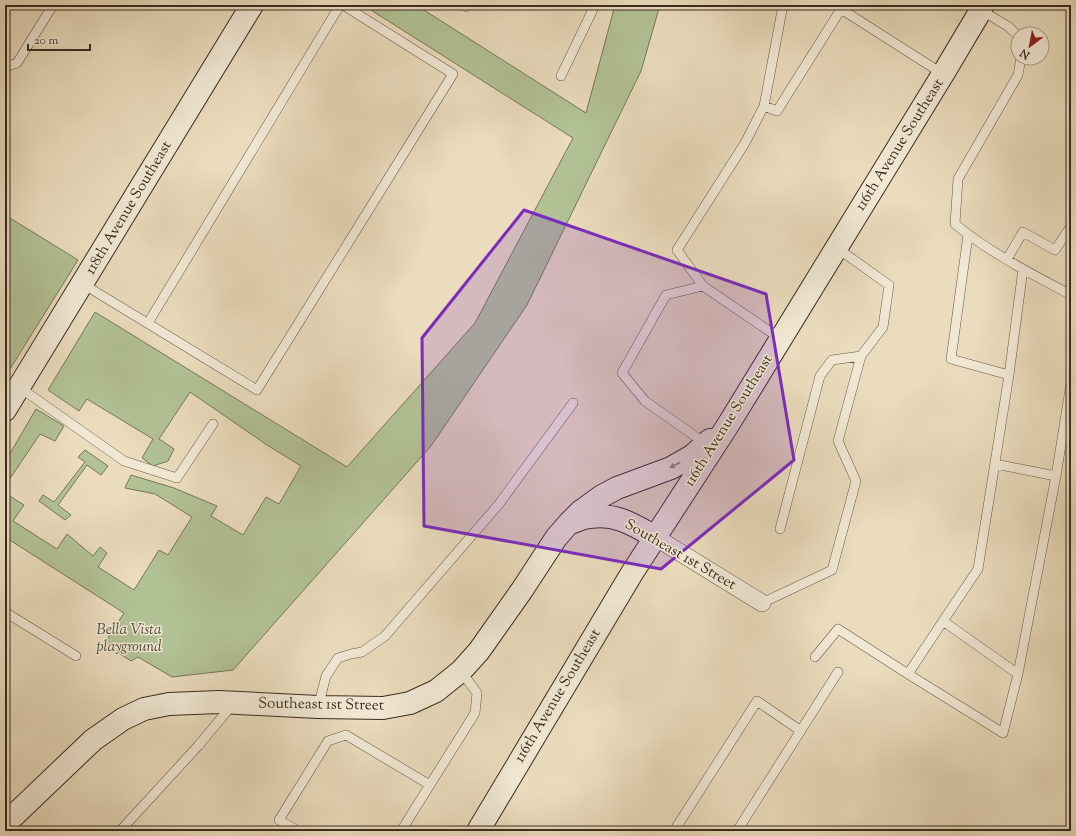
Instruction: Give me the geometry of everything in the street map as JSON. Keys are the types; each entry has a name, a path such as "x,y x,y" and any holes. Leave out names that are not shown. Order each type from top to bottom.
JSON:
{"street":[{"name":"118th Avenue Southeast","path":"5,410 252,5"},
{"name":"116th Avenue Southeast","path":"478,831 654,537 728,425 944,74 981,6"},
{"path":"568,523 580,512 616,488 671,468 692,456 728,425"},
{"name":"Southeast 1st Street","path":"5,824 93,740 123,719 144,709 170,704 234,703 383,708 410,703 436,691 461,671 479,651 556,538 568,523 590,517 606,516 624,520 762,603"}],"lane":[{"path":"5,67 17,63 53,5"},
{"path":"83,284 257,390 453,74 342,5 148,323"},
{"path":"561,76 595,5"},
{"path":"781,339 703,286 677,250 745,144 764,106 783,5"},
{"path":"981,6 1010,28"},
{"path":"764,106 777,111 842,7 944,74"},
{"path":"1020,66 1018,75 958,180 955,224 1023,269 1071,295"},
{"path":"1007,259 1023,232 1055,250 1071,226"},
{"path":"968,234 951,359 1009,375"},
{"path":"762,603 832,570 856,481 838,441 861,356 883,327 889,285 836,248"},
{"path":"908,674 978,569 1009,375 1023,269"},
{"path":"703,286 666,295 622,373 645,402 706,444"},
{"path":"780,529 820,376 832,360 861,356"},
{"path":"815,657 838,629 1003,733 1018,674 1056,476 1071,383"},
{"path":"19,387 124,461 177,478 213,424"},
{"path":"318,707 326,676 338,658 362,652 385,636 499,504 573,403"},
{"path":"995,464 1056,476"},
{"path":"5,612 76,656"},
{"path":"943,621 1018,674"},
{"path":"401,831 475,713 477,693 461,671"},
{"path":"737,831 838,672"},
{"path":"674,831 757,701 801,731"},
{"path":"120,831 198,746 234,703"},
{"path":"298,831 280,820 328,741 346,735 430,785"}],"highlighted area":[{"path":"524,210 766,294 794,460 661,569 424,526 422,338"}],"green space":[{"name":"Bella Vista playground","path":"363,5 416,5 586,113 615,5 660,5 641,71 527,305 431,446 233,670 172,677 138,657 131,661 104,644 124,613 5,537 5,493 24,505 13,521 57,549 67,534 93,556 100,547 107,553 98,567 134,590 159,550 168,555 192,517 155,494 125,488 131,475 174,488 217,506 211,516 243,535 266,497 279,504 301,466 267,445 190,392 159,439 174,449 168,461 153,466 142,458 153,439 87,399 79,411 48,390 95,312 347,467 475,323 573,138"},
{"path":"5,215 78,260 5,377"},
{"path":"36,409 64,426 55,441 40,434 5,486 5,462"},
{"path":"85,450 108,466 101,475 87,465 58,505 71,515 65,520 39,501 43,495 54,502 85,462 78,457"}]}
